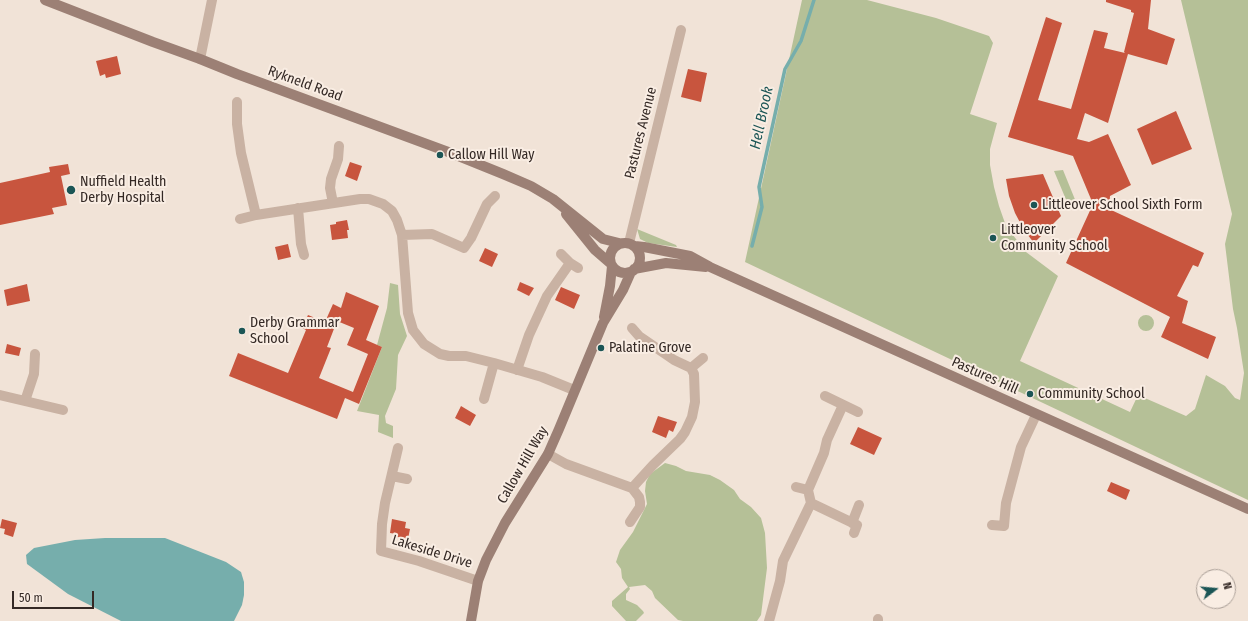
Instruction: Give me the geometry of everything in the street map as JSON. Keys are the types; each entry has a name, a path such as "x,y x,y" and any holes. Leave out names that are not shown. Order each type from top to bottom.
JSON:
{"street":[{"name":"Rykneld Road","path":"45,0 153,42 451,153 531,186 553,199 604,239 628,244"},
{"path":"200,59 212,0"},
{"name":"Pastures Avenue","path":"628,244 681,30"},
{"path":"237,102 238,139 256,215"},
{"path":"333,203 331,179 338,159 339,146"},
{"path":"402,235 432,234 464,248 472,238 487,204 495,196"},
{"path":"240,219 256,215 360,199 377,201 392,211 402,235 409,321 419,339 428,347 440,354 449,356 466,356 494,363 542,377 574,390"},
{"name":"Rykneld Road","path":"553,199 595,250 611,264"},
{"path":"298,208 301,244 304,256"},
{"path":"628,244 640,254 640,260 633,271 624,273 619,272 611,264 610,254 613,247 628,244"},
{"name":"Pastures Hill","path":"628,244 690,256 710,268 805,309 1036,415 1248,509"},
{"path":"517,370 529,335 547,296 574,266 561,254"},
{"name":"Callow Hill Way","path":"603,323 610,286 611,264"},
{"name":"Pastures Hill","path":"633,271 666,264 710,268"},
{"name":"Callow Hill Way","path":"471,621 478,582 492,547 505,523 548,454 603,323 633,271"},
{"path":"632,328 638,336 674,360 691,368 694,374 695,395 694,409 690,424 680,439 632,488"},
{"path":"25,400 34,374 35,354"},
{"path":"691,368 703,358"},
{"path":"484,399 494,363"},
{"path":"0,395 63,410"},
{"path":"825,396 858,412"},
{"path":"769,621 780,581 783,561 811,503 808,490 824,454 827,440 843,405"},
{"path":"992,525 1004,526 1006,503 1021,447 1036,415"},
{"name":"Lakeside Drive","path":"398,448 384,510 381,552 419,561 478,582"},
{"path":"548,454 566,464 632,488 639,497 640,507 630,522"},
{"path":"392,476 407,479"},
{"path":"796,487 808,490"},
{"path":"811,503 857,525 854,533"},
{"path":"852,523 859,506"}],"green space":[{"path":"802,0 867,0 936,18 989,36 993,43 970,114 997,123 990,149 990,165 994,187 1006,226 1026,252 1058,276 1020,361 1130,412 1138,395 1186,416 1195,409 1206,375 1225,386 1235,398 1240,400 1244,373 1233,309 1225,244 1232,214 1181,0 1248,0 1248,500 745,262"},
{"path":"1063,170 1076,202 1070,209 1054,171"},
{"path":"637,229 676,245 677,247 648,243 640,239"},
{"path":"390,283 398,285 400,314 407,336 398,355 396,389 385,416 386,423 393,426 393,438 378,432 379,415 357,411 382,347 377,345 387,308"},
{"path":"1143,315 1149,315 1154,320 1152,329 1149,331 1143,331 1138,326 1138,320"},
{"path":"665,463 686,471 710,475 720,480 734,490 740,499 751,507 761,518 765,533 767,568 761,615 757,621 678,620 655,598 652,591 645,585 629,587 630,589 626,594 626,600 637,605 644,613 636,621 626,621 612,606 612,601 628,587 622,578 621,569 616,562 620,550 633,532 647,504 645,491 646,482 650,474"}],"water":[{"path":"105,538 165,538 226,562 241,572 244,582 242,605 234,621 121,621 68,594 27,564 26,555 34,548 75,540"}],"building":[{"path":"1106,0 1151,0 1148,29 1175,39 1167,65 1128,54 1108,123 1085,113 1077,139 1089,142 1108,134 1131,185 1110,196 1109,209 1204,253 1198,267 1193,265 1177,296 1188,301 1182,323 1216,337 1208,359 1161,337 1170,317 1066,263 1093,204 1073,156 1008,137 1046,17 1062,23 1038,100 1071,109 1094,30 1108,33 1104,48 1125,53 1134,13 1131,12 1131,10 1106,2"},
{"path":"117,56 121,74 106,78 105,74 100,76 96,61"},
{"path":"688,69 707,73 701,102 681,97"},
{"path":"1176,111 1192,149 1152,165 1137,129"},
{"path":"350,162 362,166 357,181 345,176"},
{"path":"68,164 70,174 61,176 67,205 52,208 54,214 0,225 0,183 50,172 49,167"},
{"name":"Littleover School Sixth Form","path":"1043,174 1061,216 1034,243 1024,230 1015,213 1009,196 1006,179"},
{"path":"347,220 349,230 347,230 348,238 332,240 330,225"},
{"path":"288,244 291,257 278,260 275,247"},
{"path":"485,248 498,254 492,267 479,261"},
{"path":"520,282 534,288 529,296 517,290"},
{"path":"27,284 30,301 7,306 4,290"},
{"path":"561,287 580,295 574,309 555,300"},
{"path":"346,292 379,306 366,340 382,347 359,404 345,398 337,419 229,376 238,353 288,373 306,330 302,328 308,315 325,322 333,304 341,308","holes":["337,321 354,328 347,345 368,354 353,392 319,378 331,348 327,347"]},
{"path":"7,344 21,348 19,356 5,353"},
{"path":"461,406 476,415 470,426 455,418"},
{"path":"658,416 677,422 673,432 669,430 666,438 652,432"},
{"path":"858,427 882,438 874,455 850,444"},
{"path":"1111,482 1130,490 1126,500 1107,491"},
{"path":"2,519 17,523 13,537 4,534 5,529 0,528"},
{"path":"392,519 406,522 405,528 410,529 408,539 397,537 397,534 390,533"}],"waterway":[{"name":"Hell Brook","path":"752,246 762,207 759,187 785,69 801,41 814,0"}],"place":[{"name":"Callow Hill Way","path":"440,155"},
{"name":"Nuffield Health Derby Hospital","path":"71,190"},
{"name":"Littleover School Sixth Form","path":"1034,205"},
{"name":"Littleover Community School","path":"993,238"},
{"name":"Derby Grammar School","path":"242,331"},
{"name":"Palatine Grove","path":"601,348"},
{"name":"Community School","path":"1030,394"}]}
